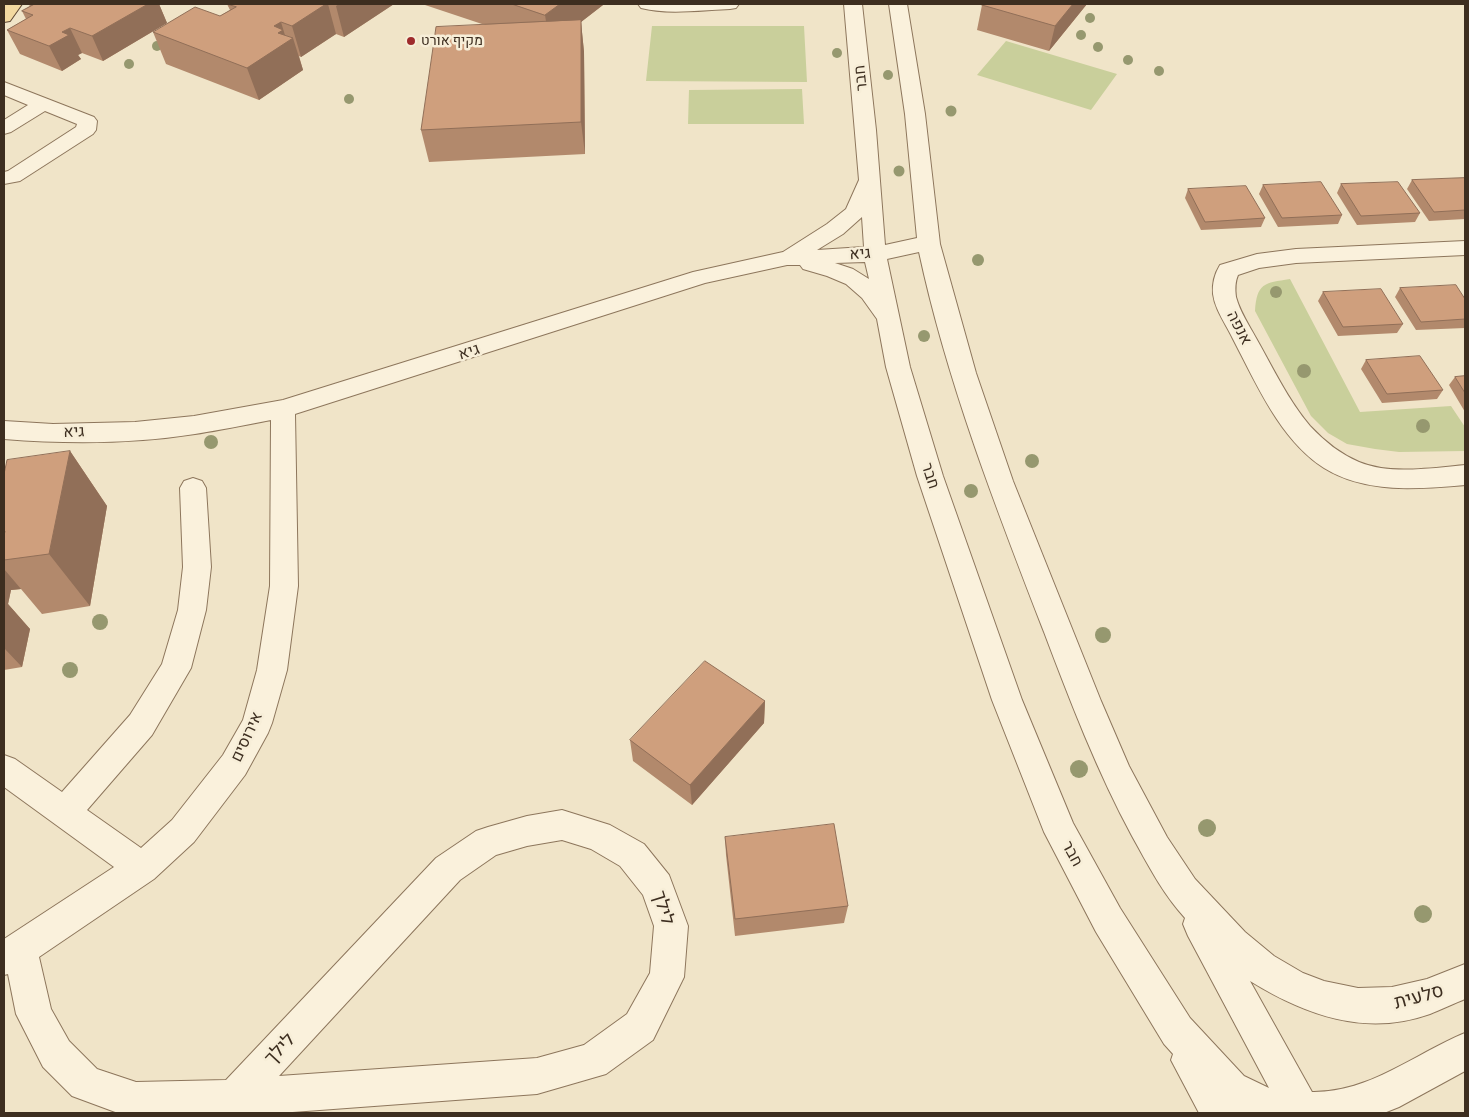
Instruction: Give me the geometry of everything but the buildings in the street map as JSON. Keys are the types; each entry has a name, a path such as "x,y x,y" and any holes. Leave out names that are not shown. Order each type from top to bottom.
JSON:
{"main road":[{"path":"4,18 13,4"}],"street":[{"path":"647,4 670,6 730,4"},
{"name":"חבר","path":"853,4 875,254 898,367 930,476 1007,700 1060,832 1108,920 1220,1113"},
{"path":"898,4 917,130 929,243 959,363 995,468 1072,670 1136,811 1179,884 1303,1112"},
{"path":"4,88 86,121 86,130 13,177 4,178"},
{"path":"4,128 43,104"},
{"path":"787,258 814,244 855,212 869,180"},
{"name":"גיא","path":"4,430 53,433 135,431 194,425 283,409 361,386 701,277 787,258 875,254 929,243"},
{"name":"אנפה","path":"1465,248 1296,256 1257,261 1228,270 1224,285 1228,307 1273,393 1294,424 1324,454 1351,470 1379,477 1418,478 1465,475"},
{"path":"787,258 824,267 854,278 873,294 889,322"},
{"name":"אירוסים","path":"12,953 142,868 183,831 234,765 257,723 272,670 284,586 283,409"},
{"path":"65,812 141,725 176,668 192,610 197,567 192,488"},
{"path":"4,769 142,868"},
{"name":"לילך","path":"12,953 34,1014 56,1054 85,1084 136,1101 188,1101 234,1098 536,1076 593,1061 640,1027 667,977 671,926 657,886 632,855 599,836 562,825 527,831 488,842 442,876 234,1098"},
{"name":"סלעית","path":"1179,884 1220,933 1260,968 1295,988 1330,1002 1371,1007 1406,1002 1448,990 1465,981"},
{"name":"חבר","path":"1108,920 1177,1031 1231,1089 1275,1110 1329,1111 1386,1094 1465,1051"}],"green space":[{"path":"652,26 804,26 807,82 646,81"},
{"path":"1006,41 1117,74 1091,110 977,75"},
{"path":"802,89 804,124 688,124 689,90"},
{"path":"1290,279 1360,412 1451,406 1465,427 1465,451 1399,452 1375,449 1347,444 1328,433 1311,416 1255,311 1258,295 1264,286"}],"place":[{"name":"מקיף אורט","path":"411,41"}]}
